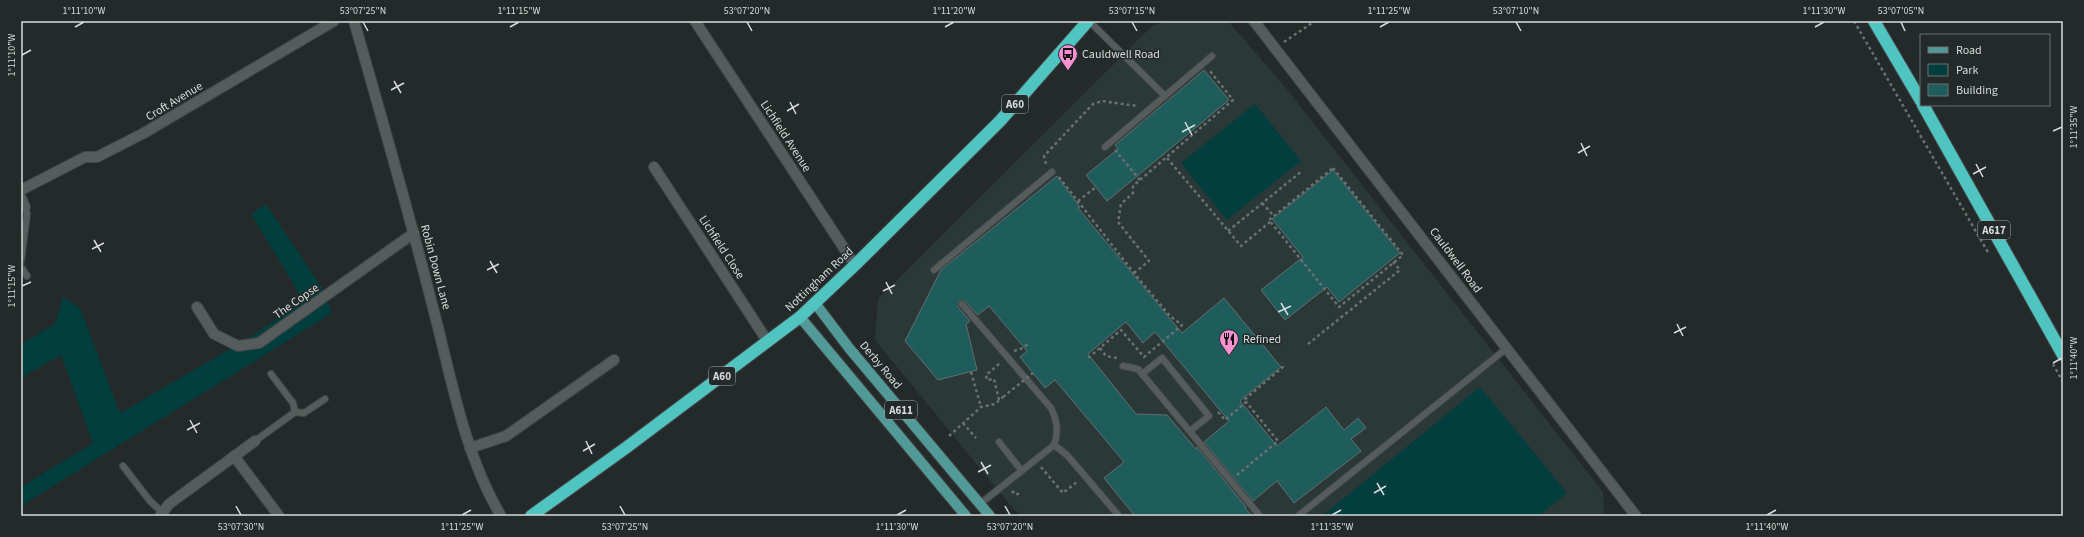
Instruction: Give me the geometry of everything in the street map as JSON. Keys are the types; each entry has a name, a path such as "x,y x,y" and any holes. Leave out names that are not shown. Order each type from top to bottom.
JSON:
{"highway":[{"name":"Nottingham Road","path":"531,516 627,447 800,317 855,265 1000,121 1089,21"},
{"path":"1874,21 1920,99"},
{"name":"A617","path":"1925,106 2063,355"}],"main road":[{"name":"Derby Road","path":"815,303 849,348 990,516"},
{"name":"A611","path":"800,317 966,516"}],"street":[{"name":"Croft Avenue","path":"21,190 85,157 97,157 144,133 334,21"},
{"name":"Robin Down Lane","path":"354,21 414,233 470,448 489,497 501,516"},
{"name":"Lichfield Avenue","path":"695,21 855,265"},
{"name":"Cauldwell Road","path":"1254,21 1507,348 1568,430 1636,516"},
{"name":"Lichfield Close","path":"654,167 768,342"},
{"name":"The Copse","path":"197,307 214,334 238,346 259,343 414,233"},
{"path":"470,448 506,436 614,360"},
{"path":"161,514 169,504 255,441"},
{"path":"234,456 278,516"}],"lane":[{"path":"1089,21 1165,96"},
{"path":"1107,145 1212,56"},
{"path":"934,270 1052,172"},
{"path":"21,261 27,214 23,202"},
{"path":"21,267 27,276"},
{"path":"962,304 1051,408 1056,421 1058,434 1054,445 980,504"},
{"path":"1298,516 1507,348"},
{"path":"1142,374 1162,358 1209,416 1190,432"},
{"path":"1123,366 1138,368 1260,516"},
{"path":"271,374 293,403 295,412"},
{"path":"255,441 295,412 304,413 325,399"},
{"path":"999,442 1021,470"},
{"path":"1054,445 1067,455 1119,516"},
{"path":"123,466 161,514"}],"path":[{"path":"1275,48 1314,21"},
{"path":"1854,21 1993,260"},
{"path":"1134,273 1148,262 1118,222 1121,204 1133,193 1133,186 1233,100 1204,63"},
{"path":"1087,359 1121,330 1144,357 1182,325 1170,316 1134,273 1057,174 1052,172 1045,162 1044,156 1093,104 1102,101 1151,108"},
{"path":"1107,145 1140,180"},
{"path":"1167,158 1241,246 1270,222 1269,220 1333,168 1403,255 1339,307 1270,222"},
{"path":"1228,231 1302,171"},
{"path":"1078,201 1096,187"},
{"path":"1262,203 1274,216"},
{"path":"1308,344 1400,270 1394,262"},
{"path":"1396,273 1400,277"},
{"path":"1370,294 1373,298"},
{"path":"1342,317 1345,320"},
{"path":"1161,342 1166,348"},
{"path":"1012,352 1024,348 1029,343"},
{"path":"1100,348 1105,355"},
{"path":"2051,362 2063,382"},
{"path":"1216,409 1225,420 1246,402 1244,400 1283,367 1282,363"},
{"path":"997,365 986,375 987,380 994,379 999,400"},
{"path":"971,372 981,407"},
{"path":"949,436 981,407 995,404 1033,373"},
{"path":"1236,476 1278,441 1246,402"},
{"path":"963,423 976,438"},
{"path":"1035,460 1063,493 1080,479"},
{"path":"1011,489 1016,495 1019,493"}],"shaded area":[{"path":"1165,21 1228,21 1286,88 1603,492 1604,516 1020,516 1010,505 875,340 878,299 1151,27"}],"green space":[{"path":"1255,104 1301,161 1227,220 1181,163"},
{"path":"266,204 321,286 332,313 21,506 21,487 93,443 61,355 21,378 21,344 55,324 63,297 80,308 120,413 252,336 303,300 251,214"},
{"path":"1480,387 1567,493 1539,516 1322,516"}],"building":[{"path":"1204,70 1229,100 1107,201 1086,175 1118,149 1115,145"},
{"path":"1333,170 1400,253 1339,302 1327,287 1285,320 1261,290 1303,257 1272,219"},
{"path":"1057,176 1080,207 1078,208 1182,333 1224,298 1281,367 1240,401 1277,446 1326,407 1344,430 1358,418 1366,428 1351,439 1361,451 1294,503 1277,481 1253,501 1204,442 1229,421 1155,332 1143,343 1126,322 1088,354 1136,414 1167,415 1196,449 1197,447 1252,516 1135,516 1104,478 1124,462 1055,380 1045,388 1020,357 1027,351 989,306 978,315 965,301 959,301 958,307 970,321 966,324 977,370 938,380 905,341 941,270"}],"place":[{"name":"Cauldwell Road","path":"1068,71"},
{"name":"Refined","path":"1229,356"}]}
